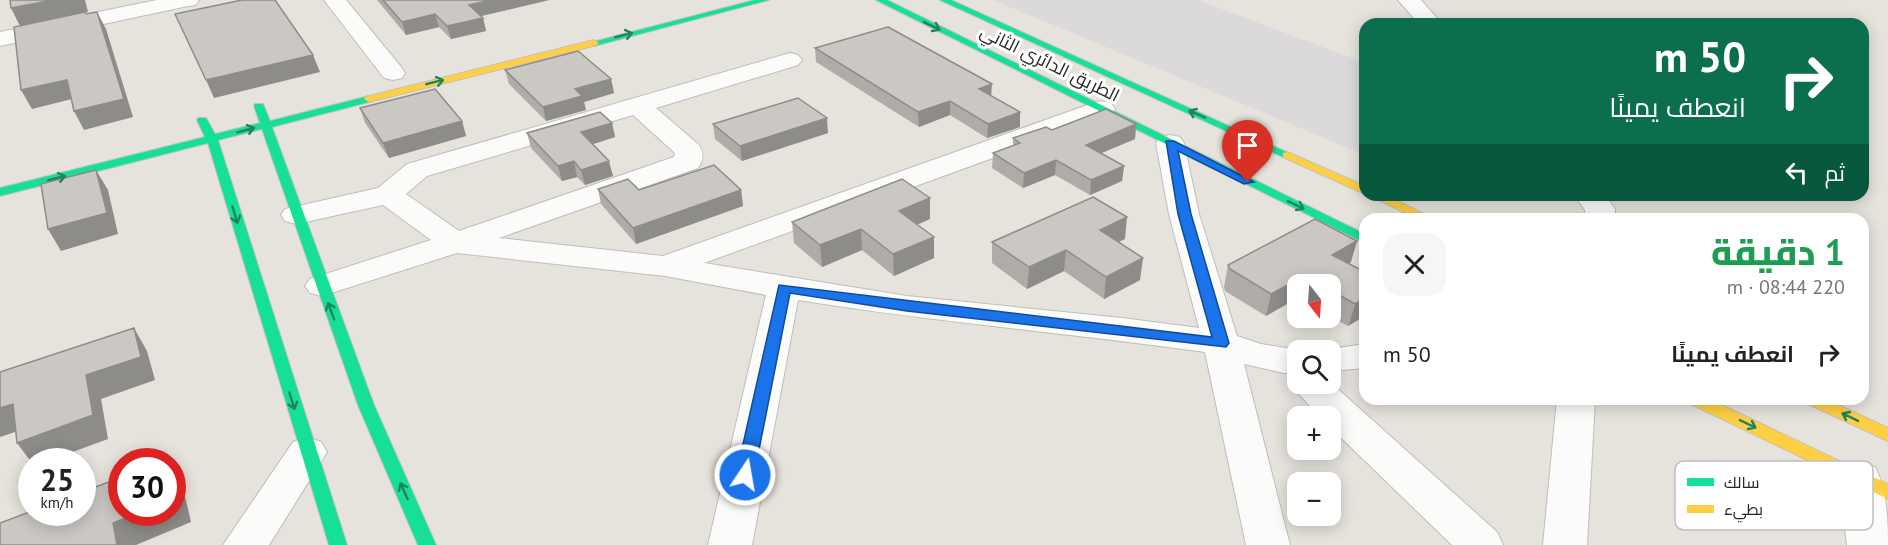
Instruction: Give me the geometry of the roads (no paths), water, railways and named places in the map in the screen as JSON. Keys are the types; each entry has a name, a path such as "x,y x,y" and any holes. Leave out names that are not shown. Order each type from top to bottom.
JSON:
{"main road":[{"path":"0,192 765,0"},
{"name":"الطريق الدائري الثاني","path":"880,0 1359,236"},
{"name":"الطريق الدائري الثاني","path":"944,0 1359,187"},
{"path":"259,106 296,215 366,405 427,545"},
{"path":"202,120 212,139 307,452 338,545"},
{"path":"1388,201 1415,213"},
{"path":"1707,405 1824,461"},
{"path":"1825,405 1888,435"}],"street":[{"path":"0,39 188,0"},
{"path":"335,0 393,73"},
{"path":"1409,0 1426,18"},
{"path":"296,215 388,195 417,170 790,60"},
{"path":"322,286 455,243 688,162 689,151 637,105"},
{"path":"665,266 1102,109"},
{"path":"1170,143 1184,214 1221,343 1268,545"},
{"path":"388,195 455,243 665,266 784,288 907,307 1122,329 1221,343 1287,367"},
{"path":"730,545 784,288"},
{"path":"1341,358 1359,357"},
{"path":"1322,394 1481,545"},
{"path":"1565,545 1576,405"},
{"path":"244,545 307,452"},
{"path":"1869,545 1870,530"}]}
